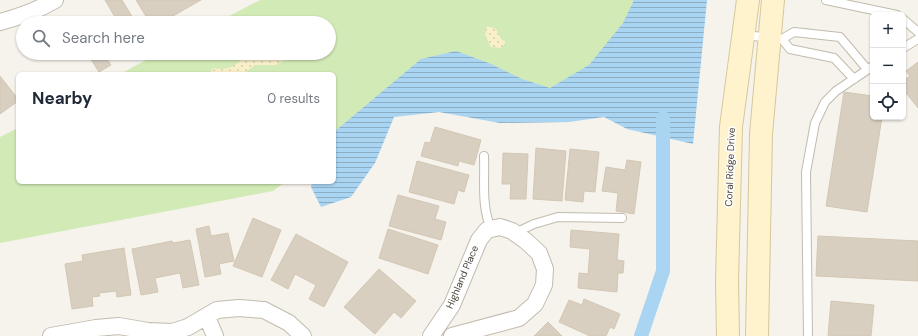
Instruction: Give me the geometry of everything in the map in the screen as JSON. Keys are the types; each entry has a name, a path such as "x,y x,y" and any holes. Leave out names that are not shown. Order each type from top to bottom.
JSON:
{"main road":[{"name":"Coral Ridge Drive","path":"728,336 727,282 731,127 748,0"},
{"path":"758,336 761,134 776,38 773,0"}],"street":[{"path":"19,16 55,0"},
{"path":"0,22 16,17"},
{"path":"452,336 519,318 535,304 544,285 545,269 539,253 515,233 500,226 491,229"},
{"name":"Highland Place","path":"431,336 452,305 479,240 487,230 491,229"},
{"path":"51,336 78,334 96,328 119,326 148,331 172,332 188,327 217,310 239,308 264,310 289,323 303,336"},
{"path":"207,317 215,336"}],"lane":[{"path":"826,0 883,12"},
{"path":"906,22 918,32"},
{"path":"744,35 776,38 794,32 840,37 870,67 836,91 825,102 815,123 806,172 808,336"},
{"path":"776,38 790,49 834,58 854,79"},
{"path":"906,46 918,39"},
{"path":"484,156 484,200 487,219 491,229"},
{"path":"515,233 534,224 558,218 622,218"}],"green space":[{"path":"260,0 671,0 590,90 383,107 336,143 336,72 124,72 146,60 336,60 336,16 229,16"},
{"path":"16,129 16,184 282,184 273,191 0,243 0,137"}],"sand":[{"path":"487,26 496,29 501,39 506,42 501,48 491,47 485,35"},
{"path":"285,60 276,65 255,65 246,72 210,72 213,68 224,69 234,66 240,61"}],"water":[{"path":"634,0 707,0 693,144 627,129 604,117 569,122 500,123 439,112 394,117 375,163 351,197 321,207 311,187 312,184 336,184 336,130 421,59 456,51 491,64 522,79 550,88 589,65 623,23"}],"building":[{"path":"105,0 122,0 132,16 114,16"},
{"path":"136,0 201,0 173,16 146,16"},
{"path":"91,60 108,60 111,65 99,72"},
{"path":"918,62 918,108 906,93 906,79 910,76 906,71"},
{"path":"0,76 16,96 16,102 0,114"},
{"path":"844,92 870,96 870,120 882,120 867,212 826,206"},
{"path":"435,127 481,140 474,165 459,161 458,166 421,156 425,142 430,143"},
{"path":"536,148 566,151 562,201 533,199"},
{"path":"570,149 599,152 595,192 584,191 583,202 565,200"},
{"path":"503,153 528,154 526,199 510,199 511,184 502,184"},
{"path":"627,160 641,162 634,214 616,211 618,193 602,191 606,167 625,170"},
{"path":"417,161 469,175 464,192 458,190 454,204 409,192"},
{"path":"398,195 439,206 435,219 446,222 441,240 389,226"},
{"path":"253,218 281,230 262,277 233,266"},
{"path":"209,226 211,236 228,233 234,261 219,264 221,274 205,277 196,229"},
{"path":"388,229 438,245 428,274 379,258"},
{"path":"571,230 619,234 617,260 624,261 623,273 618,273 617,292 578,288 579,273 588,274 590,249 570,247"},
{"path":"296,234 348,262 324,307 309,299 316,285 295,274 288,289 271,280"},
{"path":"818,236 918,241 918,281 816,276"},
{"path":"190,240 199,285 183,288 180,273 155,278 158,292 141,295 132,249 172,241 173,243"},
{"path":"124,248 131,295 117,297 116,291 99,293 100,296 92,297 93,306 72,309 65,264 83,261 82,255"},
{"path":"379,269 416,301 401,318 394,312 375,334 344,307"},
{"path":"584,299 620,314 614,329 610,327 606,336 590,336 559,322 569,300 582,305"},
{"path":"831,301 874,305 871,336 828,336"},
{"path":"548,322 562,336 534,336"}],"waterway":[{"path":"641,336 663,271 663,118"}]}
